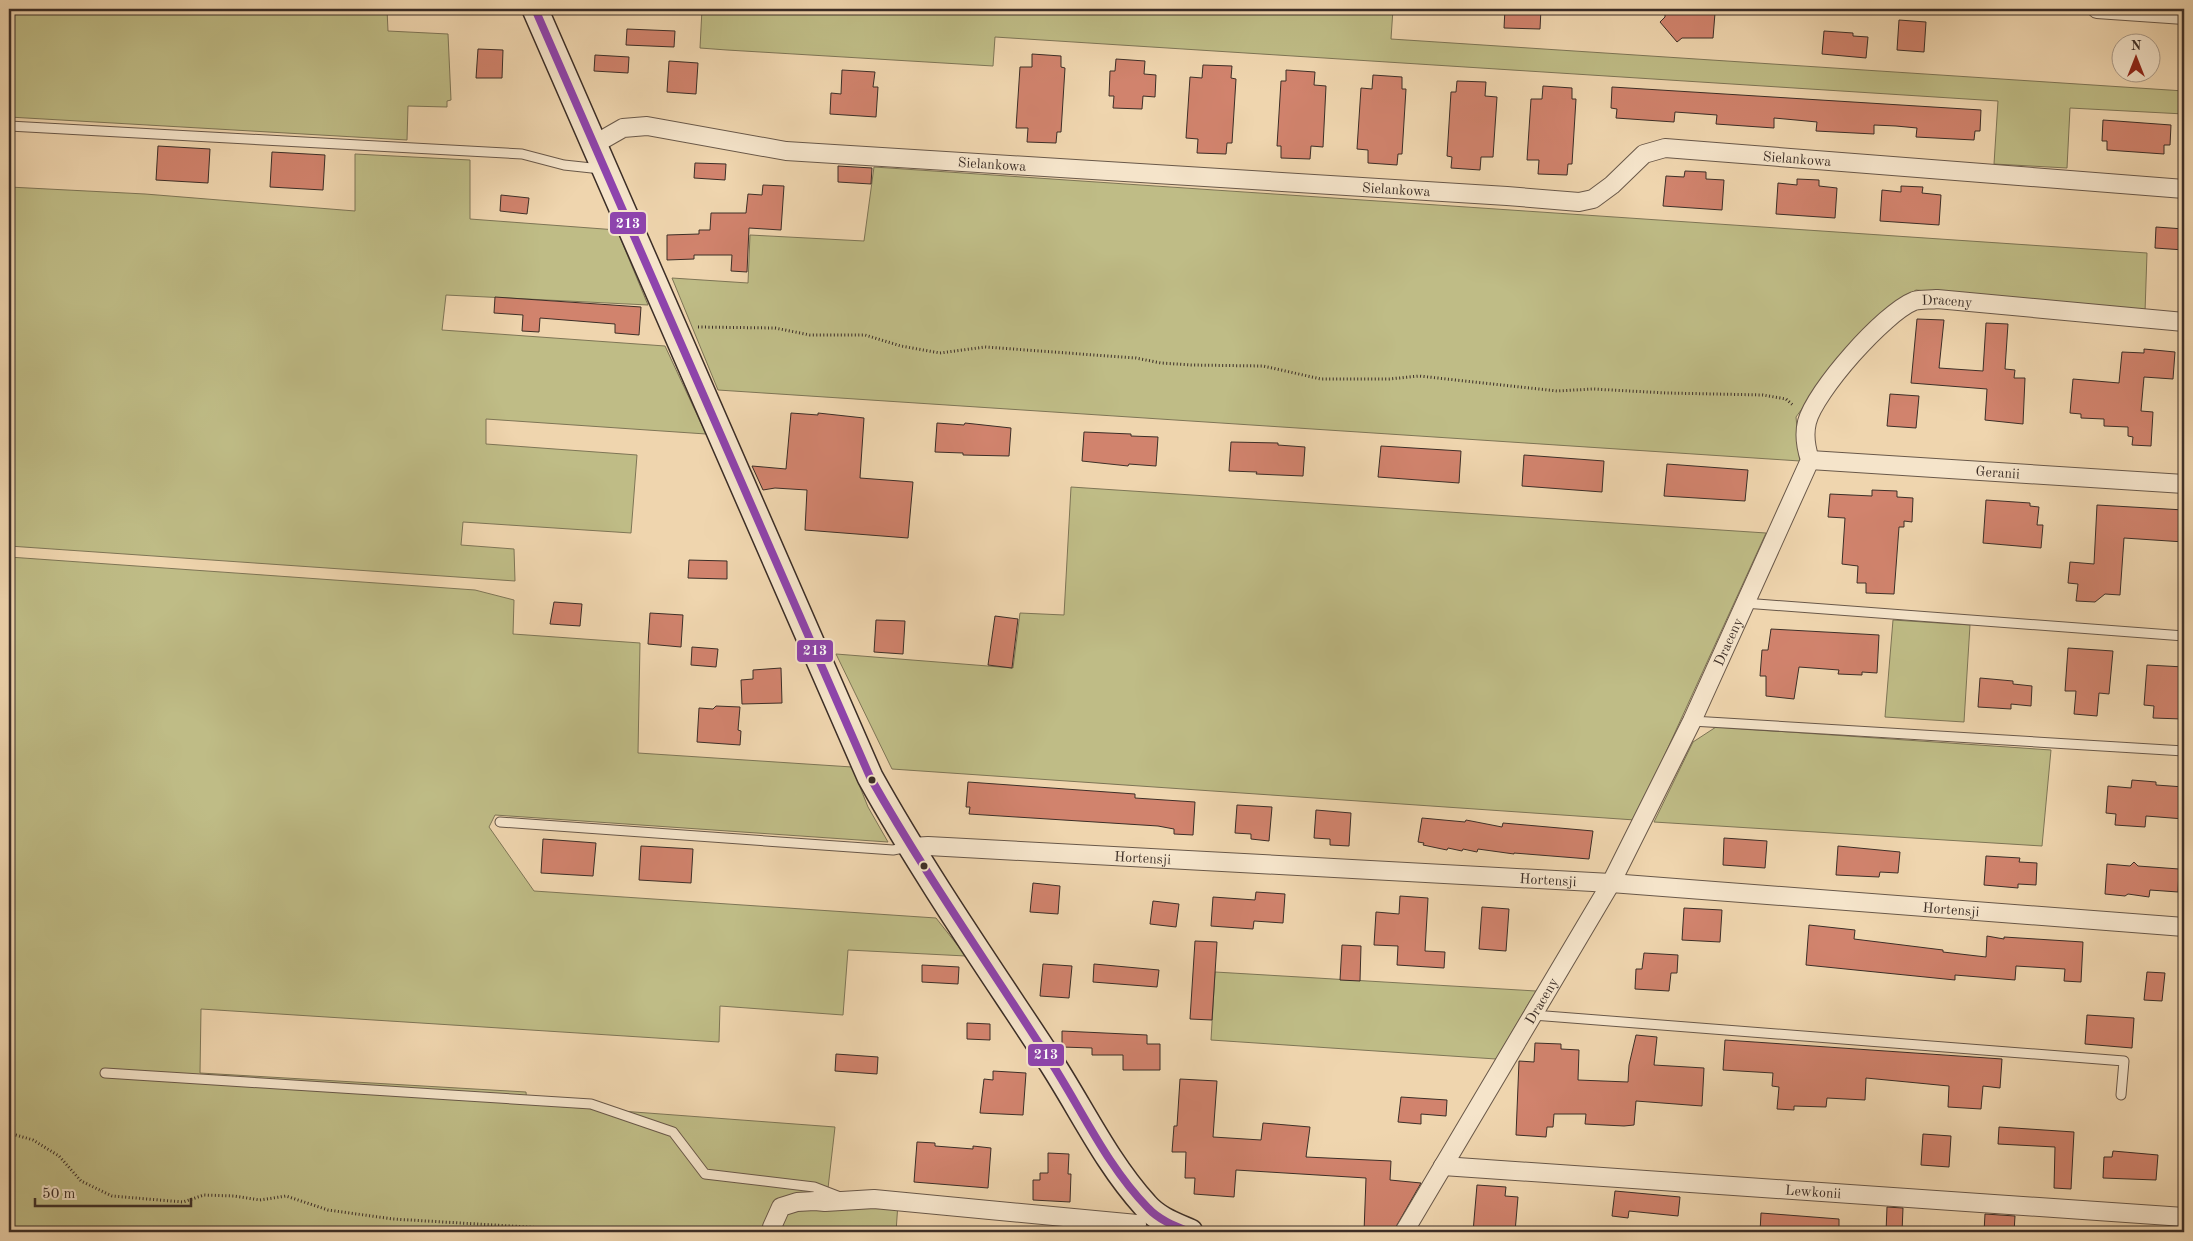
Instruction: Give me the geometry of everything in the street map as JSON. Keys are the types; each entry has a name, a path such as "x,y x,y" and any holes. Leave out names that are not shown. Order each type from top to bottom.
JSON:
{"street":[{"path":"535,9 870,777 911,846 1072,1094 1116,1171 1140,1221"},
{"path":"2098,9 2184,15"},
{"name":"Sielankowa","path":"595,144 623,128 647,126 786,151 1579,202 1593,199 1602,193 1644,154 1665,148 2184,189"},
{"name":"Draceny","path":"1404,1232 1612,883 1692,721 1810,460 1806,448 1807,421 1814,405 1828,385 1861,346 1891,315 1915,301 1937,299 2184,322"},
{"name":"Geranii","path":"1810,460 2184,484"},
{"name":"Hortensji","path":"911,846 1612,883 2184,927"},
{"name":"Lewkonii","path":"1443,1166 2184,1217"},
{"path":"772,1232 772,1227 781,1208 797,1202 874,1199 1140,1221 1158,1217 1190,1232"}],"lane":[{"path":"9,126 522,154 564,165 606,169"},
{"path":"1744,603 2184,636"},
{"path":"1692,721 2184,752"},
{"path":"500,822 893,850 911,846"},
{"path":"1533,1015 2124,1061 2121,1095"},
{"path":"105,1073 590,1104 673,1132 704,1174 814,1187 848,1200"}],"path":[{"path":"695,327 775,328 810,335 865,335 901,346 940,353 985,347 1136,358 1168,363 1263,366 1321,379 1389,379 1419,376 1557,391 1593,389 1763,395 1786,400 1796,406 1807,421"},
{"path":"9,1133 33,1140 42,1145 59,1156 81,1181 112,1196 183,1202 204,1195 234,1196 260,1200 286,1196 328,1210 393,1219 612,1232"}],"shaded area":[{"path":"9,9 387,9 388,31 448,34 451,100 447,101 447,107 408,106 407,140 9,117"},
{"path":"702,9 1393,9 1391,39 2184,91 2184,114 2070,108 2067,168 1994,164 1998,101 995,37 993,66 727,50 700,48"},
{"path":"355,154 470,160 470,219 617,230 648,305 446,295 442,330 665,346 706,434 486,419 486,444 637,455 631,533 463,522 461,545 514,549 515,581 9,546 9,187 145,194 355,211"},
{"path":"874,167 2147,253 2145,312 1916,290 1891,305 1823,380 1796,417 1800,461 718,390 672,278 748,283 750,235 864,241"},
{"path":"1071,487 1766,533 1635,820 892,769 836,654 1013,668 1020,613 1064,615"},
{"path":"9,557 475,590 514,600 513,634 640,643 638,753 852,767 868,807 888,842 495,815 489,827 534,891 936,918 966,956 848,950 843,1015 720,1006 719,1042 201,1009 200,1073 526,1092 527,1104 835,1127 827,1197 898,1203 896,1232 9,1232"},
{"path":"1893,620 1970,625 1964,722 1885,717"},
{"path":"1716,727 2051,750 2042,846 1654,822 1693,742"},
{"path":"1215,972 1536,991 1496,1059 1211,1040"}],"building":[{"path":"1505,9 1541,9 1540,29 1504,28"},
{"path":"1665,9 1715,13 1713,38 1682,38 1677,42 1660,22 1665,17"},
{"path":"1899,20 1926,22 1924,52 1897,50"},
{"path":"627,29 675,31 674,47 626,45"},
{"path":"1824,31 1853,33 1853,36 1868,37 1866,58 1822,54"},
{"path":"478,49 503,50 502,78 476,78"},
{"path":"1032,54 1061,56 1061,67 1065,68 1061,132 1057,132 1056,143 1027,142 1028,128 1016,128 1020,67 1032,67"},
{"path":"595,55 629,57 628,73 594,71"},
{"path":"1116,59 1145,61 1144,74 1156,75 1155,97 1143,96 1142,109 1113,108 1114,96 1109,96 1110,71 1115,71"},
{"path":"669,61 698,63 696,94 667,92"},
{"path":"1203,65 1232,66 1231,78 1236,79 1232,143 1227,143 1226,154 1197,153 1198,139 1186,138 1190,77 1202,78"},
{"path":"842,70 875,72 873,87 878,87 876,117 830,114 831,93 841,94"},
{"path":"1286,70 1315,72 1314,85 1326,86 1323,147 1311,146 1310,159 1281,158 1281,146 1277,146 1281,81 1286,81"},
{"path":"1373,75 1402,77 1402,89 1406,89 1402,154 1398,154 1397,165 1368,163 1368,150 1357,149 1361,88 1372,89"},
{"path":"1457,81 1486,82 1485,96 1497,97 1493,157 1481,157 1480,170 1451,168 1452,157 1447,156 1451,92 1456,92"},
{"path":"1543,86 1572,88 1572,99 1576,99 1572,164 1568,164 1567,175 1538,174 1539,160 1527,160 1531,99 1542,99"},
{"path":"1612,87 1981,110 1980,131 1975,131 1974,140 1916,137 1917,128 1896,126 1874,125 1874,134 1816,131 1817,122 1774,118 1774,128 1716,124 1717,115 1675,112 1674,122 1616,118 1617,109 1611,108"},
{"path":"2103,120 2171,125 2170,145 2164,145 2164,154 2107,150 2107,141 2102,141"},
{"path":"158,146 210,149 208,183 156,180"},
{"path":"272,152 325,155 323,190 270,187"},
{"path":"695,163 726,164 725,180 694,178"},
{"path":"838,166 872,168 871,184 838,182"},
{"path":"1685,171 1706,172 1706,179 1724,180 1722,210 1663,206 1666,176 1684,177"},
{"path":"1797,179 1819,180 1819,186 1837,188 1835,218 1776,214 1778,183 1797,185"},
{"path":"763,185 784,186 781,230 749,228 747,272 731,271 732,255 694,255 694,259 667,260 667,235 699,234 699,230 710,230 711,213 746,213 748,194 762,195"},
{"path":"1901,186 1923,187 1922,193 1941,195 1939,225 1880,221 1882,190 1901,192"},
{"path":"501,195 529,198 527,214 500,211"},
{"path":"2156,227 2184,229 2184,250 2155,248"},
{"path":"495,297 641,307 639,335 615,333 615,324 540,318 539,332 522,331 523,315 494,313"},
{"path":"1917,319 1944,320 1939,368 1983,371 1986,323 2008,324 2005,369 2015,370 2014,378 2025,378 2023,424 1985,420 1987,389 1911,383"},
{"path":"2144,349 2175,352 2173,379 2144,377 2141,411 2153,412 2151,446 2132,445 2133,437 2128,436 2128,427 2104,426 2104,419 2081,418 2081,414 2070,413 2073,379 2119,383 2122,352 2144,353"},
{"path":"1890,394 1919,396 1916,428 1887,426"},
{"path":"791,413 818,415 818,413 864,418 860,478 913,482 908,538 805,530 807,490 775,488 763,490 752,466 786,469"},
{"path":"937,423 964,425 965,423 1011,428 1009,456 935,452"},
{"path":"1084,432 1158,437 1156,466 1129,464 1128,466 1082,461"},
{"path":"1231,442 1278,443 1278,445 1305,447 1303,476 1229,471"},
{"path":"1381,446 1461,451 1459,483 1378,477"},
{"path":"1524,455 1604,461 1602,492 1522,486"},
{"path":"1667,464 1748,470 1745,501 1664,496"},
{"path":"1872,490 1897,491 1897,497 1913,498 1912,522 1904,521 1904,527 1899,527 1894,594 1866,593 1866,583 1857,583 1858,566 1842,564 1845,518 1828,517 1830,494 1872,496"},
{"path":"1986,500 2030,503 2030,506 2039,507 2037,525 2043,525 2041,548 1983,543"},
{"path":"2097,505 2184,510 2184,542 2124,538 2120,595 2105,594 2095,602 2076,601 2078,584 2068,583 2070,562 2094,564"},
{"path":"689,560 727,561 727,579 688,578"},
{"path":"554,602 582,604 580,626 550,624"},
{"path":"650,613 683,615 681,647 648,644"},
{"path":"995,616 1018,619 1012,668 988,665"},
{"path":"876,620 905,621 903,654 874,652"},
{"path":"1771,629 1879,635 1877,673 1862,672 1862,675 1838,674 1839,670 1799,667 1794,699 1766,696 1766,676 1760,676 1762,650 1768,650"},
{"path":"692,647 718,649 716,667 691,665"},
{"path":"2068,648 2113,651 2109,694 2099,693 2097,716 2074,714 2076,691 2065,691"},
{"path":"2147,665 2184,667 2184,707 2182,719 2153,718 2154,706 2144,705"},
{"path":"781,668 782,703 742,704 741,680 753,679 753,670"},
{"path":"1980,678 2013,681 2013,684 2032,686 2031,706 2011,704 2011,709 1978,707"},
{"path":"716,706 740,707 738,730 741,731 740,745 697,742 699,708 713,709"},
{"path":"2132,780 2156,782 2156,785 2184,787 2184,819 2146,816 2145,827 2115,825 2116,814 2106,813 2108,786 2131,788"},
{"path":"968,782 1135,794 1135,798 1195,802 1193,835 1174,834 1174,829 1158,826 969,814 970,807 966,807"},
{"path":"1237,805 1272,807 1269,841 1251,839 1251,834 1235,833"},
{"path":"1316,810 1351,813 1349,846 1330,845 1330,839 1314,838"},
{"path":"1422,818 1465,822 1466,820 1502,827 1503,823 1593,831 1589,859 1514,854 1478,849 1477,852 1448,848 1447,850 1423,845 1424,843 1418,842"},
{"path":"1724,838 1767,841 1765,868 1723,865"},
{"path":"543,839 596,843 593,876 541,873"},
{"path":"641,846 693,849 691,883 639,880"},
{"path":"1838,846 1900,852 1898,873 1880,872 1879,877 1836,875"},
{"path":"1986,856 2020,858 2019,862 2037,863 2036,885 2018,884 2018,888 1984,885"},
{"path":"2134,862 2138,866 2179,869 2178,892 2150,890 2149,897 2128,894 2125,896 2105,894 2107,864 2130,866"},
{"path":"1033,883 1060,886 1058,914 1030,912"},
{"path":"1256,892 1285,894 1283,923 1254,921 1253,929 1211,926 1213,897 1255,900"},
{"path":"1400,896 1428,898 1425,951 1445,952 1444,968 1397,965 1398,946 1374,945 1376,912 1399,914"},
{"path":"1153,901 1179,904 1176,927 1150,924"},
{"path":"1482,907 1509,909 1506,951 1479,949"},
{"path":"1684,908 1722,910 1720,942 1682,940"},
{"path":"1809,925 1855,930 1854,939 1986,957 1987,936 2004,939 2004,937 2083,942 2081,982 2064,981 2065,969 2016,966 2015,980 1955,975 1955,980 1806,965"},
{"path":"1195,941 1217,942 1212,1020 1190,1019"},
{"path":"1342,945 1361,946 1360,981 1340,980"},
{"path":"1644,953 1678,955 1677,973 1671,973 1669,991 1635,989 1636,969 1642,969"},
{"path":"1043,964 1072,966 1069,998 1040,996"},
{"path":"1094,964 1159,970 1157,987 1093,982"},
{"path":"922,965 959,967 958,984 922,982"},
{"path":"2147,972 2165,973 2162,1001 2144,1000"},
{"path":"2087,1015 2134,1018 2132,1048 2085,1044"},
{"path":"967,1023 990,1024 990,1040 967,1039"},
{"path":"1062,1031 1147,1035 1147,1044 1160,1044 1160,1070 1123,1070 1123,1055 1092,1055 1092,1048 1062,1047"},
{"path":"1636,1035 1657,1037 1654,1065 1704,1068 1702,1106 1636,1101 1634,1125 1585,1124 1586,1114 1554,1114 1553,1127 1547,1127 1546,1137 1516,1135 1519,1061 1534,1062 1535,1043 1561,1044 1561,1049 1579,1050 1578,1080 1628,1082 1629,1065"},
{"path":"1725,1040 2002,1059 2000,1088 1983,1086 1981,1109 1948,1107 1949,1086 1866,1078 1865,1100 1827,1098 1826,1107 1794,1106 1794,1110 1777,1109 1779,1087 1772,1086 1773,1073 1723,1070"},
{"path":"836,1054 878,1057 877,1074 835,1071"},
{"path":"993,1071 1026,1073 1023,1115 980,1113 984,1079 993,1080"},
{"path":"1180,1079 1217,1081 1213,1137 1261,1140 1263,1123 1310,1127 1306,1157 1391,1161 1390,1180 1421,1183 1393,1232 1364,1232 1366,1178 1236,1170 1234,1197 1194,1194 1195,1178 1185,1178 1186,1152 1172,1152 1174,1126 1177,1126"},
{"path":"1401,1097 1447,1100 1446,1116 1421,1114 1421,1124 1398,1122"},
{"path":"1999,1127 2074,1132 2071,1189 2054,1188 2055,1147 1998,1144"},
{"path":"1923,1134 1951,1136 1949,1167 1921,1165"},
{"path":"917,1142 935,1143 935,1146 973,1149 973,1146 991,1148 988,1188 914,1182"},
{"path":"2113,1151 2158,1155 2156,1180 2103,1178 2104,1157 2112,1157"},
{"path":"1048,1153 1069,1154 1068,1174 1071,1174 1070,1202 1033,1200 1033,1180 1040,1180 1040,1173 1048,1173"},
{"path":"1477,1185 1506,1187 1505,1196 1518,1197 1515,1232 1473,1232"},
{"path":"1615,1191 1680,1197 1678,1216 1629,1211 1628,1218 1612,1216"},
{"path":"1887,1207 1903,1208 1902,1232 1886,1232"},
{"path":"1761,1213 1839,1219 1839,1232 1760,1232"},
{"path":"1985,1214 2015,1216 2014,1232 1984,1232"}],"transit line":[{"name":"213","path":"535,9 870,777 913,849 1049,1059 1119,1173 1152,1212 1190,1232"}]}
